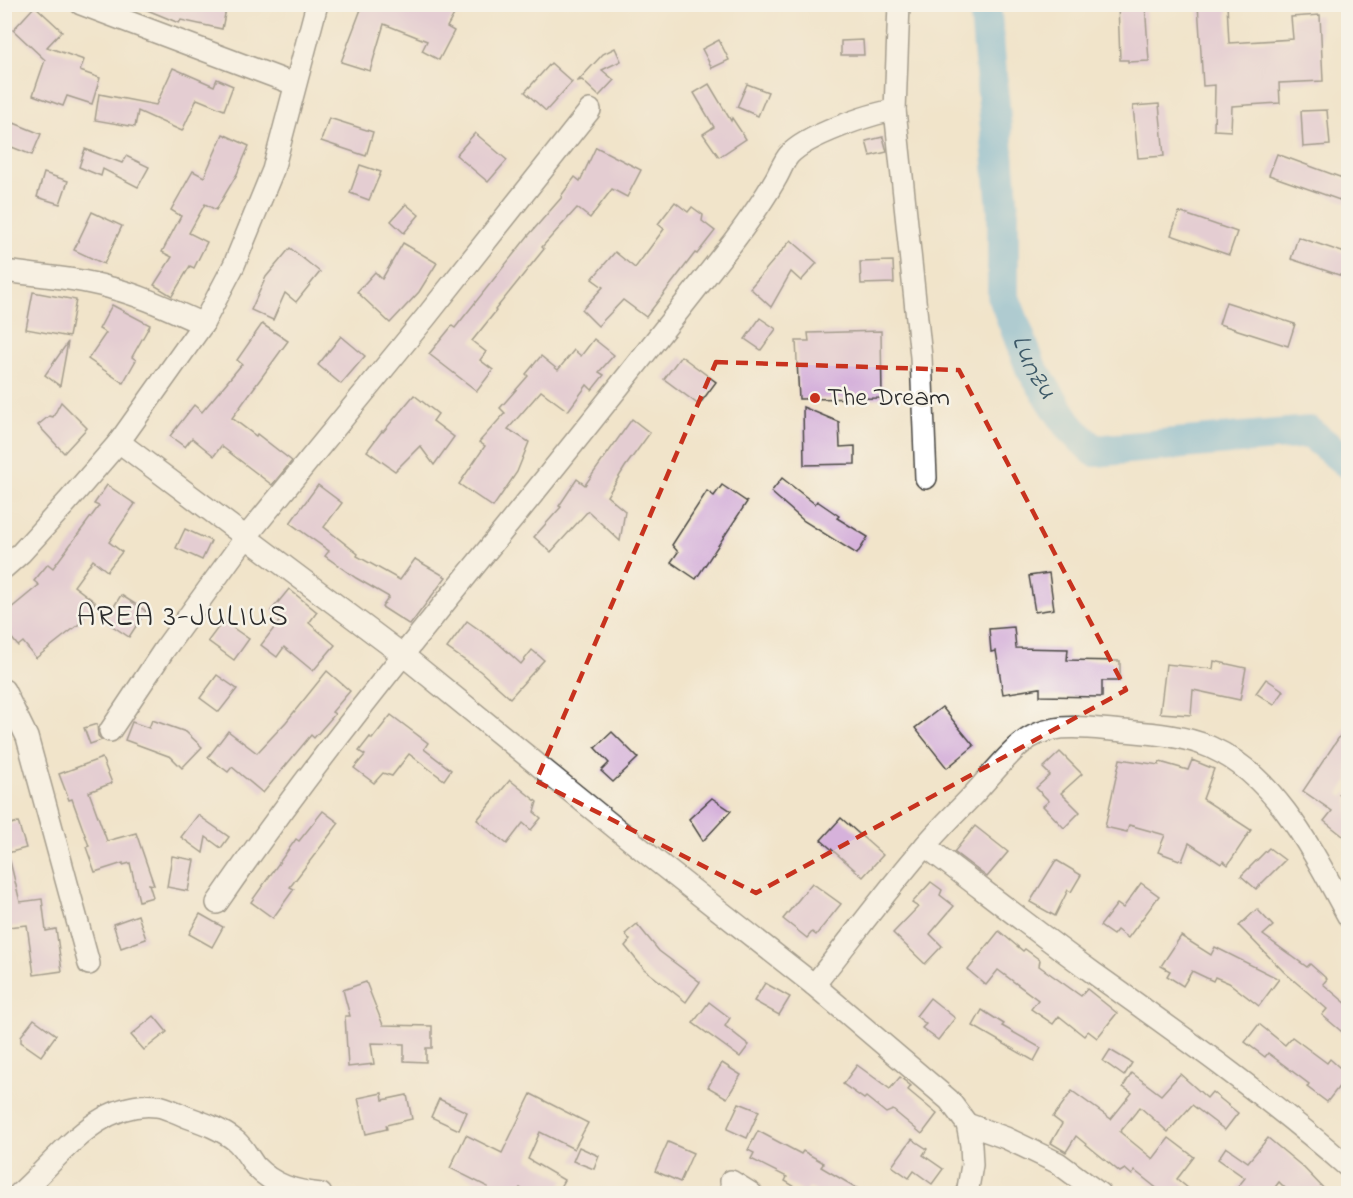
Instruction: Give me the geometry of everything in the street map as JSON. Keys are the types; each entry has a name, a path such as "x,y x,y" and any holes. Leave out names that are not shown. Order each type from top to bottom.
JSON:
{"street":[{"path":"81,4 294,84"},
{"path":"4,568 21,553 119,442 203,324 234,265 263,198 283,138 294,84 317,4"},
{"path":"899,4 895,110 921,357 926,478"},
{"path":"110,731 164,650 246,537 426,317 590,110"},
{"path":"217,903 320,759 726,251 753,214 790,154 815,139 860,118 895,110"},
{"path":"4,271 110,287 203,324"},
{"path":"119,442 403,655 650,856 814,985 949,1100 967,1124 972,1165 967,1194"},
{"path":"4,690 27,737 89,964"},
{"path":"814,985 925,846 1022,743 1043,732 1059,728 1079,727 1156,734 1209,747 1232,759 1248,770 1270,791 1324,871 1348,916"},
{"path":"925,846 1246,1083 1348,1167"},
{"path":"19,1194 94,1122 115,1111 132,1106 158,1106 220,1130 237,1142 256,1167 273,1182 295,1191 321,1194"},
{"path":"967,1124 1006,1138 1058,1163 1100,1194"},
{"path":"731,1181 752,1194"}],"highlighted area":[{"path":"716,362 959,370 1126,690 756,893 536,781"}],"building":[{"path":"227,4 222,29 181,20 179,23 135,5"},
{"path":"363,4 460,4 447,27 454,31 439,60 422,51 427,41 384,24 370,71 341,62"},
{"path":"1118,4 1145,4 1149,61 1120,60"},
{"path":"1198,4 1227,4 1229,43 1293,39 1291,17 1320,15 1323,81 1279,83 1280,103 1232,106 1231,131 1214,130 1215,85 1203,86"},
{"path":"35,6 62,31 47,47 84,60 80,71 100,78 92,104 67,96 63,106 33,95 45,60 13,30"},
{"path":"719,40 729,60 712,68 702,49"},
{"path":"863,40 864,55 841,55 841,41"},
{"path":"615,48 621,61 602,70 614,80 599,96 582,80 578,81 603,54"},
{"path":"551,63 572,82 546,111 525,92"},
{"path":"173,68 214,86 217,79 233,86 224,110 197,99 182,131 138,111 135,127 95,120 99,94 156,105"},
{"path":"709,84 731,121 732,118 746,139 719,157 703,134 714,127 694,93"},
{"path":"747,84 768,92 758,116 737,107"},
{"path":"1159,104 1164,156 1138,158 1133,106"},
{"path":"1327,110 1330,145 1303,147 1301,111"},
{"path":"329,118 373,132 366,156 321,141"},
{"path":"4,119 41,134 32,155 4,144"},
{"path":"475,133 507,160 488,182 456,155"},
{"path":"223,134 249,146 237,174 216,210 205,204 189,233 207,242 194,268 190,266 172,296 154,285 172,257 162,252 181,216 171,210 193,171 204,177"},
{"path":"883,137 887,152 870,156 866,141"},
{"path":"596,147 641,170 627,197 612,189 590,218 577,208 542,247 544,249 495,310 472,341 486,352 480,360 493,370 477,391 429,354 452,326 455,328 562,197 575,177 580,181"},
{"path":"85,149 122,163 126,156 149,167 138,187 103,169 101,176 79,167"},
{"path":"1277,154 1348,180 1348,203 1269,175"},
{"path":"360,165 381,172 369,200 350,193"},
{"path":"44,173 68,181 60,204 37,197"},
{"path":"675,202 688,212 692,207 703,215 702,221 715,231 697,254 695,253 646,317 623,300 598,326 582,310 603,287 592,279 615,252 635,268 664,229 658,224"},
{"path":"406,204 419,215 404,233 391,221"},
{"path":"92,212 122,226 104,264 74,250"},
{"path":"1179,212 1237,232 1229,255 1171,235"},
{"path":"1298,237 1348,254 1348,278 1291,259"},
{"path":"791,240 817,263 801,281 791,272 771,307 750,288"},
{"path":"403,243 437,263 419,292 390,323 357,292 375,272 382,279"},
{"path":"290,248 320,272 296,302 285,293 273,320 251,310 266,277"},
{"path":"893,261 894,283 861,284 860,262"},
{"path":"33,292 76,300 69,337 26,329"},
{"path":"1226,302 1295,324 1288,346 1219,324"},
{"path":"112,305 150,325 132,357 136,360 123,383 88,359 106,333 99,329"},
{"path":"760,318 776,329 761,350 745,339"},
{"path":"262,324 288,341 232,418 292,461 272,485 221,446 214,456 192,438 185,447 170,436 194,405 202,412 242,364 237,360"},
{"name":"The Dream","path":"881,331 882,398 799,399 796,341 809,341 808,333"},
{"path":"341,336 365,356 341,384 318,365"},
{"path":"594,339 614,355 599,372 604,375 592,390 587,385 568,411 541,391 508,429 529,442 517,472 493,507 459,484 485,446 479,442 505,413 500,408 528,376 526,374 541,356 558,370 574,350 581,356"},
{"path":"68,342 60,386 45,375"},
{"path":"681,356 716,382 699,405 664,379"},
{"path":"414,395 438,414 433,421 454,437 434,465 420,446 395,471 367,451"},
{"path":"61,402 87,428 64,453 38,425 49,416 53,417"},
{"path":"803,407 839,422 840,447 855,446 855,464 804,465"},
{"path":"632,419 650,433 607,496 625,511 620,541 588,511 551,552 534,537 561,507 559,506 577,479 585,485"},
{"path":"782,478 815,504 817,501 839,516 837,518 868,537 857,554 804,521 771,492"},
{"path":"107,485 135,504 109,542 122,552 107,571 93,560 74,586 95,602 78,625 36,658 23,642 18,646 6,631 11,627 4,619 4,614 39,585 34,581 48,564 53,568 99,506 94,504"},
{"path":"318,485 342,503 324,527 358,554 357,556 400,580 415,559 446,577 410,625 382,607 389,597 356,578 325,556 329,551 290,523"},
{"path":"722,485 747,502 696,579 671,562 678,552 672,545 707,491 714,496"},
{"path":"185,529 211,541 202,560 176,548"},
{"path":"1049,573 1054,609 1035,612 1029,576"},
{"path":"289,589 317,612 309,623 335,645 313,671 284,647 277,657 261,645 281,619 271,611"},
{"path":"121,595 146,611 129,637 105,621"},
{"path":"223,621 249,639 234,660 208,641"},
{"path":"467,621 498,643 521,664 532,650 544,660 510,698 480,671 447,648"},
{"path":"1014,627 1016,648 1068,649 1067,660 1120,661 1120,681 1102,681 1102,697 1040,696 1040,688 1003,694 996,651 991,652 989,629"},
{"path":"1214,661 1246,668 1240,700 1193,690 1191,715 1160,713 1166,664 1213,669"},
{"path":"327,671 350,691 332,712 335,714 314,738 311,735 263,793 232,767 228,772 208,757 228,731 257,753 286,722"},
{"path":"217,675 237,689 219,712 200,698"},
{"path":"1266,679 1284,691 1274,705 1256,693"},
{"path":"942,707 974,746 947,768 915,728"},
{"path":"391,715 428,743 424,749 451,770 444,780 409,754 392,776 383,773 374,783 354,768 365,755 359,751"},
{"path":"152,720 186,732 202,747 182,768 171,757 125,740 132,722 149,728"},
{"path":"97,724 98,736 102,740 90,744 84,728"},
{"path":"1348,724 1348,780 1339,794 1343,797 1348,791 1348,840 1324,821 1332,811 1303,791"},
{"path":"612,732 638,758 613,782 601,771 609,763 595,748"},
{"path":"1060,752 1082,774 1061,793 1080,812 1064,828 1043,806 1049,801 1036,788 1050,775 1043,768"},
{"path":"102,758 112,783 89,792 107,841 136,833 154,885 149,884 153,897 139,901 130,863 95,872 86,847 89,846 72,799 69,800 59,774"},
{"path":"1120,759 1159,765 1160,762 1188,770 1192,760 1214,769 1203,799 1251,830 1228,865 1223,861 1221,864 1189,843 1182,861 1158,852 1165,835 1129,825 1127,832 1105,827"},
{"path":"510,780 537,802 534,812 541,818 531,830 523,823 507,844 477,820"},
{"path":"712,798 731,811 703,841 689,819"},
{"path":"323,811 339,823 290,887 294,889 273,918 251,902 296,839 299,841"},
{"path":"198,815 229,837 221,848 206,837 203,853 181,837"},
{"path":"841,818 883,855 863,877 821,840"},
{"path":"18,822 26,848 4,854 4,826"},
{"path":"975,826 1008,852 987,877 954,852"},
{"path":"1269,848 1285,860 1256,889 1241,876"},
{"path":"172,856 194,860 188,891 167,887"},
{"path":"1056,860 1081,875 1071,892 1068,890 1055,916 1030,902"},
{"path":"10,861 20,902 42,899 46,931 56,929 62,971 34,975 27,925 7,927 4,906 4,862"},
{"path":"931,882 942,890 940,895 954,906 930,934 942,946 925,964 893,933 918,907 912,903"},
{"path":"812,883 841,904 816,935 812,932 807,938 783,919"},
{"path":"1141,883 1159,896 1128,938 1117,930 1113,935 1100,926 1117,904 1123,908"},
{"path":"1257,909 1273,926 1263,935 1307,967 1310,964 1327,979 1323,984 1348,1005 1348,1037 1322,1015 1327,1009 1284,972 1239,926"},
{"path":"200,914 223,927 212,947 189,934"},
{"path":"138,915 146,939 121,948 113,924"},
{"path":"637,924 659,951 700,982 686,1002 644,969 625,946 630,940 625,934"},
{"path":"999,931 1023,951 1025,949 1040,960 1039,966 1081,996 1087,989 1117,1013 1097,1038 1088,1031 1084,1036 1059,1016 1053,1024 1031,1009 1038,1000 998,970 986,985 968,970"},
{"path":"1181,936 1211,955 1215,947 1279,979 1259,1006 1229,983 1215,977 1213,981 1192,971 1183,986 1167,976 1170,971 1161,966"},
{"path":"366,982 383,1025 432,1026 432,1048 426,1048 426,1062 404,1061 404,1044 371,1043 374,1064 348,1067 345,1016 350,1016 343,990"},
{"path":"765,983 790,997 779,1015 754,1001"},
{"path":"930,998 955,1018 938,1040 922,1028 926,1024 916,1016"},
{"path":"709,1002 730,1018 725,1026 749,1045 740,1057 693,1023"},
{"path":"982,1010 1004,1024 1002,1026 1041,1048 1034,1061 973,1026"},
{"path":"154,1016 167,1032 144,1050 131,1035"},
{"path":"34,1019 56,1035 41,1056 21,1042 21,1036"},
{"path":"1259,1024 1285,1045 1292,1037 1327,1063 1330,1059 1348,1075 1327,1102 1307,1087 1309,1084 1268,1053 1265,1057 1245,1042"},
{"path":"1110,1050 1132,1063 1124,1076 1103,1061"},
{"path":"722,1063 741,1075 727,1098 708,1087"},
{"path":"857,1065 890,1089 900,1077 911,1086 908,1090 937,1114 922,1134 893,1110 886,1113 866,1097 864,1099 843,1084"},
{"path":"1132,1073 1161,1095 1180,1074 1207,1098 1212,1092 1238,1113 1225,1130 1192,1105 1168,1132 1140,1107 1120,1132 1153,1159 1169,1138 1194,1157 1177,1179 1195,1194 1164,1194 1135,1171 1132,1175 1125,1169 1120,1172 1076,1136 1066,1152 1051,1143 1062,1124 1053,1117 1072,1091 1111,1119 1132,1093 1123,1087"},
{"path":"382,1093 383,1100 407,1095 412,1119 386,1125 387,1129 366,1134 358,1098"},
{"path":"531,1094 588,1123 574,1149 540,1132 528,1159 564,1180 556,1194 529,1194 520,1188 516,1194 484,1194 488,1187 450,1168 466,1135 502,1153"},
{"path":"439,1099 467,1112 459,1130 431,1117"},
{"path":"739,1103 759,1111 747,1138 727,1129"},
{"path":"758,1131 801,1154 803,1151 824,1163 821,1167 867,1194 820,1194 809,1187 805,1193 785,1181 787,1177 751,1159 754,1153 748,1150"},
{"path":"1268,1138 1303,1167 1329,1194 1291,1194 1279,1182 1270,1194 1244,1194 1237,1188 1245,1178 1218,1159 1226,1147 1248,1162"},
{"path":"912,1139 927,1149 923,1155 943,1169 932,1184 914,1171 909,1178 892,1166"},
{"path":"668,1142 693,1153 680,1182 655,1171"},
{"path":"579,1147 599,1156 594,1169 573,1161"}],"waterway":[{"name":"Lunzu","path":"985,4 1003,210 1003,295 1031,368 1071,429 1095,451 1309,432 1348,463"}],"place":[{"name":"The Dream","path":"815,398"}],"district":[{"name":"AREA 3-JULIUS","path":"183,618"}]}
